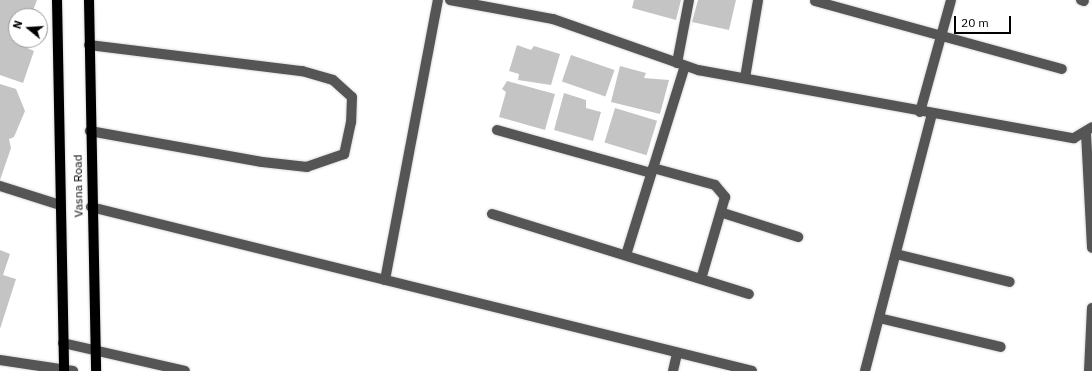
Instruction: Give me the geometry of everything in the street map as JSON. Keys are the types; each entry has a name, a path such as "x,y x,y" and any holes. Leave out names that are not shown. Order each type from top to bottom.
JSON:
{"main road":[{"name":"Vasna Road","path":"89,0 91,207 97,349 96,371"},
{"name":"Vasna Road","path":"56,2 63,343 67,370"}],"street":[{"path":"385,280 438,0"},
{"path":"450,0 553,19 681,64 745,78 920,112 1074,138 1089,130 1092,248"},
{"path":"626,255 652,171 681,64 689,0"},
{"path":"745,78 758,0"},
{"path":"920,112 951,0"},
{"path":"815,1 1062,69"},
{"path":"89,44 302,71 333,80 352,97 351,122 344,154 307,167 262,162 90,131"},
{"path":"865,371 932,114"},
{"path":"497,130 652,171 714,185 725,197 723,213 701,279"},
{"path":"0,186 60,205"},
{"path":"91,207 752,371"},
{"path":"723,213 798,237"},
{"path":"492,214 749,294"},
{"path":"896,254 1010,282"},
{"path":"1089,371 1092,308"},
{"path":"879,318 1001,347"},
{"path":"63,343 97,349 185,371"},
{"path":"673,371 677,353"},
{"path":"0,360 67,370"}],"building":[{"path":"0,0 37,0 34,8 8,8 8,48 27,48 34,51 23,83 0,75"},
{"path":"634,0 681,0 676,20 632,8"},
{"path":"698,0 736,0 729,30 692,22"},
{"path":"517,45 531,50 534,46 560,54 551,85 518,80 519,74 509,71"},
{"path":"571,55 614,70 605,96 562,81"},
{"path":"620,66 646,73 644,78 669,80 660,114 611,102"},
{"path":"507,81 555,94 545,130 499,117 506,92 502,89"},
{"path":"0,84 16,89 25,111 14,137 9,139 11,148 0,180"},
{"path":"564,93 586,100 586,108 601,112 593,141 554,130"},
{"path":"615,108 657,121 647,155 604,142"},
{"path":"0,250 10,254 3,275 16,279 0,329"}]}
